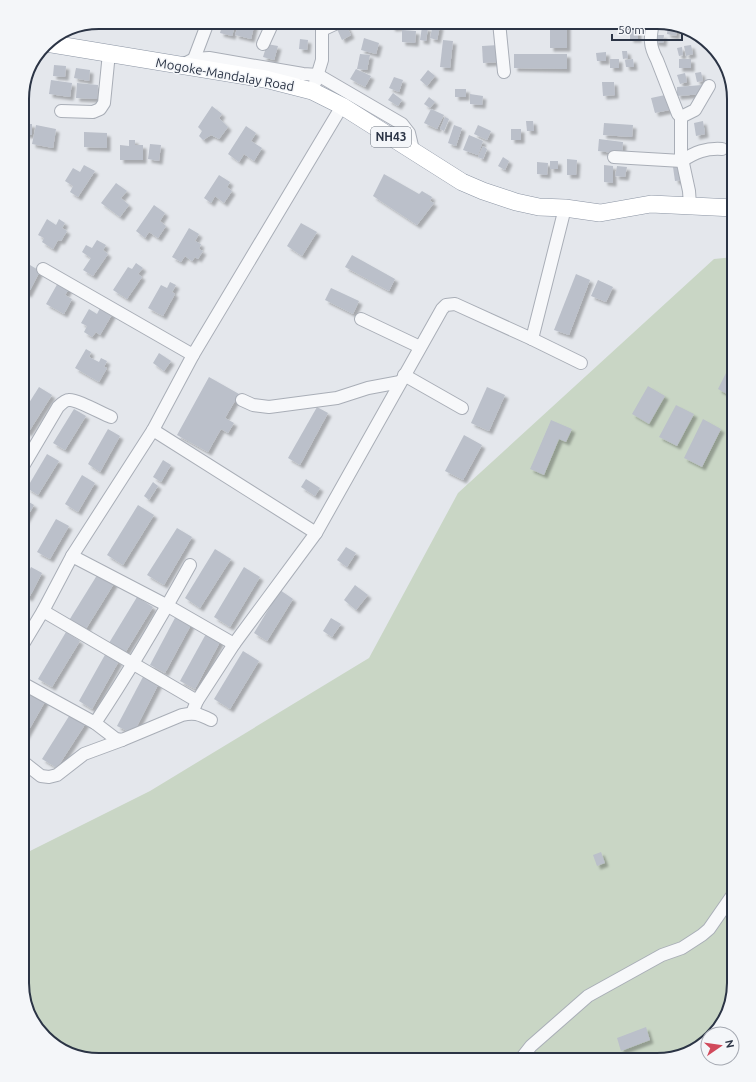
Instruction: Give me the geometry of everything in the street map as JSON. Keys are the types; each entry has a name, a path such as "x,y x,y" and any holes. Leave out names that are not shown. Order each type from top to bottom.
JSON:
{"highway":[{"name":"Mogoke-Mandalay Road","path":"55,44 109,53 188,62 312,91 342,106 462,182 483,192 516,202 600,213 651,204 727,208"}],"street":[{"path":"188,62 204,29"},
{"path":"263,44 270,29"},
{"path":"312,91 322,60 320,29"},
{"path":"500,29 504,72"},
{"path":"652,29 650,40 653,53 678,114 681,117 681,154 689,191 690,205"},
{"path":"61,110 93,112 100,109 104,103 109,53"},
{"path":"188,62 209,58 303,74 318,75 402,124 409,133 413,150"},
{"path":"681,117 695,110 709,86"},
{"path":"29,634 72,556 153,430 193,355 342,106"},
{"path":"614,157 682,161 697,152 710,148 722,148"},
{"path":"532,339 565,208"},
{"path":"43,269 193,355"},
{"path":"192,713 197,701 234,644 316,533 442,310 450,304 455,304 581,363"},
{"path":"361,319 420,347"},
{"path":"242,400 253,406 269,408 337,398 402,379 462,408"},
{"path":"29,456 58,407 63,402 69,400 77,402 111,417"},
{"path":"153,430 316,533"},
{"path":"72,556 168,606 234,644"},
{"path":"95,723 168,606 190,565"},
{"path":"43,610 197,701"},
{"path":"29,687 95,723 116,739 122,740"},
{"path":"29,767 41,776 49,777 57,775 84,754 182,715 192,713 201,715 211,720"},
{"path":"526,1053 531,1046 588,996 662,955 682,948 702,935 709,929 727,903"}],"green space":[{"path":"727,258 727,983 725,1001 713,1026 700,1026 700,1039 684,1048 675,1051 657,1053 94,1053 85,1052 68,1046 49,1033 43,1026 34,1010 31,1001 29,983 29,852 150,791 369,658 458,493 714,259"}],"building":[{"path":"221,29 234,29 232,36 220,33"},
{"path":"237,29 253,29 251,39 235,35"},
{"path":"337,29 348,29 351,35 342,40"},
{"path":"422,29 428,29 426,41 420,40"},
{"path":"432,29 439,29 437,40 430,38"},
{"path":"550,29 567,29 567,48 550,48"},
{"path":"630,29 638,29 638,39 630,39"},
{"path":"402,30 416,31 415,43 402,42"},
{"path":"667,30 676,32 676,36 667,34"},
{"path":"654,35 664,35 663,43 654,42"},
{"path":"364,38 379,43 376,54 361,50"},
{"path":"300,39 308,40 307,50 299,49"},
{"path":"443,40 453,41 450,68 440,67"},
{"path":"267,44 278,46 274,60 263,57"},
{"path":"499,45 500,62 483,63 482,46"},
{"path":"691,45 693,54 686,56 684,46"},
{"path":"682,47 683,55 679,56 677,48"},
{"path":"622,51 627,51 628,58 623,59"},
{"path":"606,52 606,61 597,61 596,53"},
{"path":"360,54 370,55 367,70 357,69"},
{"path":"514,54 567,54 567,69 514,68"},
{"path":"610,59 619,59 619,68 610,68"},
{"path":"633,59 634,67 626,67 625,60"},
{"path":"679,59 691,59 691,68 679,68"},
{"path":"54,65 66,66 65,77 53,76"},
{"path":"76,68 90,70 89,81 74,78"},
{"path":"356,69 371,76 365,87 350,79"},
{"path":"428,70 435,76 427,86 420,80"},
{"path":"701,72 703,81 697,82 695,73"},
{"path":"685,73 687,82 680,84 677,75"},
{"path":"394,77 403,80 399,92 389,88"},
{"path":"51,80 72,83 70,97 49,94"},
{"path":"602,82 614,82 615,95 603,96"},
{"path":"77,83 98,85 97,99 76,98"},
{"path":"702,85 703,94 677,96 677,87"},
{"path":"455,89 466,89 466,97 455,97"},
{"path":"393,93 402,100 398,106 388,100"},
{"path":"470,94 483,96 482,105 470,104"},
{"path":"665,95 669,110 655,113 651,98"},
{"path":"429,97 435,102 430,108 424,104"},
{"path":"212,106 222,114 219,118 228,127 219,139 211,135 203,140 199,136 202,131 198,127"},
{"path":"431,109 444,115 437,129 424,123"},
{"path":"445,117 449,119 444,131 440,129"},
{"path":"526,121 533,121 534,131 527,131"},
{"path":"703,121 705,134 696,136 694,123"},
{"path":"604,123 633,125 632,137 603,135"},
{"path":"29,124 32,124 32,135 29,135"},
{"path":"36,125 56,129 53,148 32,144"},
{"path":"454,125 462,128 456,146 448,143"},
{"path":"478,125 491,131 487,140 474,134"},
{"path":"246,126 256,133 251,141 262,148 254,161 244,154 239,162 228,154"},
{"path":"511,129 521,129 521,140 511,140"},
{"path":"84,132 107,133 107,148 84,147"},
{"path":"469,135 483,141 478,155 463,150"},
{"path":"599,139 623,142 622,154 598,151"},
{"path":"129,140 135,140 135,145 143,145 143,160 120,160 120,145 129,146"},
{"path":"150,144 161,145 159,161 148,159"},
{"path":"483,146 487,149 483,159 478,157"},
{"path":"503,157 509,161 505,170 498,166"},
{"path":"567,159 577,160 576,175 567,175"},
{"path":"550,161 558,161 558,169 550,169"},
{"path":"537,162 548,163 547,175 537,174"},
{"path":"84,165 95,171 78,197 70,192 73,186 65,181 73,168 80,172"},
{"path":"604,165 613,166 613,183 604,182"},
{"path":"617,166 627,167 625,177 615,176"},
{"path":"682,166 684,180 675,181 673,167"},
{"path":"384,174 419,194 422,191 432,197 430,201 434,203 417,225 373,196"},
{"path":"219,175 230,182 227,187 232,191 224,203 215,196 211,203 204,198"},
{"path":"116,183 127,191 121,198 129,205 120,217 101,203"},
{"path":"154,205 165,213 160,221 166,226 158,238 149,232 145,238 136,231"},
{"path":"47,219 56,225 59,219 65,223 62,228 67,231 61,241 58,240 53,249 42,242 44,238 38,235"},
{"path":"301,223 317,232 302,256 287,246"},
{"path":"189,228 199,234 195,241 201,244 199,249 203,251 198,259 195,257 192,261 185,256 181,262 172,257"},
{"path":"97,240 106,245 103,250 108,254 93,276 83,270 91,258 82,252 86,245 92,248"},
{"path":"352,255 395,279 389,291 345,267"},
{"path":"136,263 143,268 138,274 142,277 127,299 113,290 128,267 132,269"},
{"path":"30,265 40,271 29,292"},
{"path":"576,274 590,280 569,335 554,330"},
{"path":"598,280 613,287 606,302 591,296"},
{"path":"59,281 70,287 65,295 72,299 64,314 46,304"},
{"path":"170,282 176,285 172,292 175,294 163,316 148,308 161,285 167,288"},
{"path":"331,288 359,301 353,314 325,300"},
{"path":"101,306 113,313 100,335 96,332 92,337 84,332 87,326 81,323 89,309 97,314"},
{"path":"86,349 91,352 89,357 99,362 101,358 107,361 104,367 107,368 99,382 75,368"},
{"path":"159,353 171,361 164,371 153,363"},
{"path":"726,373 727,374 727,394 718,389"},
{"path":"209,377 239,394 225,418 234,423 228,433 221,429 208,452 177,435"},
{"path":"648,386 665,396 649,424 632,414"},
{"path":"39,387 52,395 29,431 29,403"},
{"path":"487,387 505,395 489,431 471,423"},
{"path":"676,405 694,414 677,446 659,437"},
{"path":"317,407 328,413 300,465 288,458"},
{"path":"74,409 86,416 65,450 53,443"},
{"path":"703,419 721,429 702,467 684,458"},
{"path":"551,420 572,429 566,442 559,439 544,475 530,469"},
{"path":"108,429 120,436 100,472 88,464"},
{"path":"464,435 482,445 463,480 445,471"},
{"path":"47,454 59,461 38,495 29,489 29,485"},
{"path":"163,460 171,465 161,482 153,477"},
{"path":"82,475 95,483 78,512 65,504"},
{"path":"306,479 320,488 315,496 301,487"},
{"path":"153,482 158,486 149,500 144,496"},
{"path":"29,502 34,505 29,514"},
{"path":"138,505 154,515 123,565 107,555"},
{"path":"56,519 69,526 50,559 37,552"},
{"path":"177,528 192,537 164,585 147,575"},
{"path":"346,547 356,553 347,567 337,560"},
{"path":"215,549 231,559 200,608 185,598"},
{"path":"31,567 42,573 29,598 29,571"},
{"path":"244,567 260,577 230,627 214,617"},
{"path":"99,572 115,582 84,632 68,622"},
{"path":"355,585 368,595 356,610 344,600"},
{"path":"280,590 293,599 267,641 254,633"},
{"path":"137,597 153,607 125,653 109,643"},
{"path":"177,614 192,623 165,673 150,665"},
{"path":"331,618 341,624 332,637 323,631"},
{"path":"66,632 80,641 52,687 38,679"},
{"path":"207,632 221,640 195,689 180,681"},
{"path":"243,651 259,661 230,709 214,699"},
{"path":"106,653 119,661 92,709 79,701"},
{"path":"144,675 159,683 133,734 117,726"},
{"path":"31,691 46,700 29,730 29,695"},
{"path":"71,713 86,723 57,768 42,759"},
{"path":"601,852 605,863 597,866 593,855"},
{"path":"646,1027 650,1040 621,1051 617,1038"}]}
